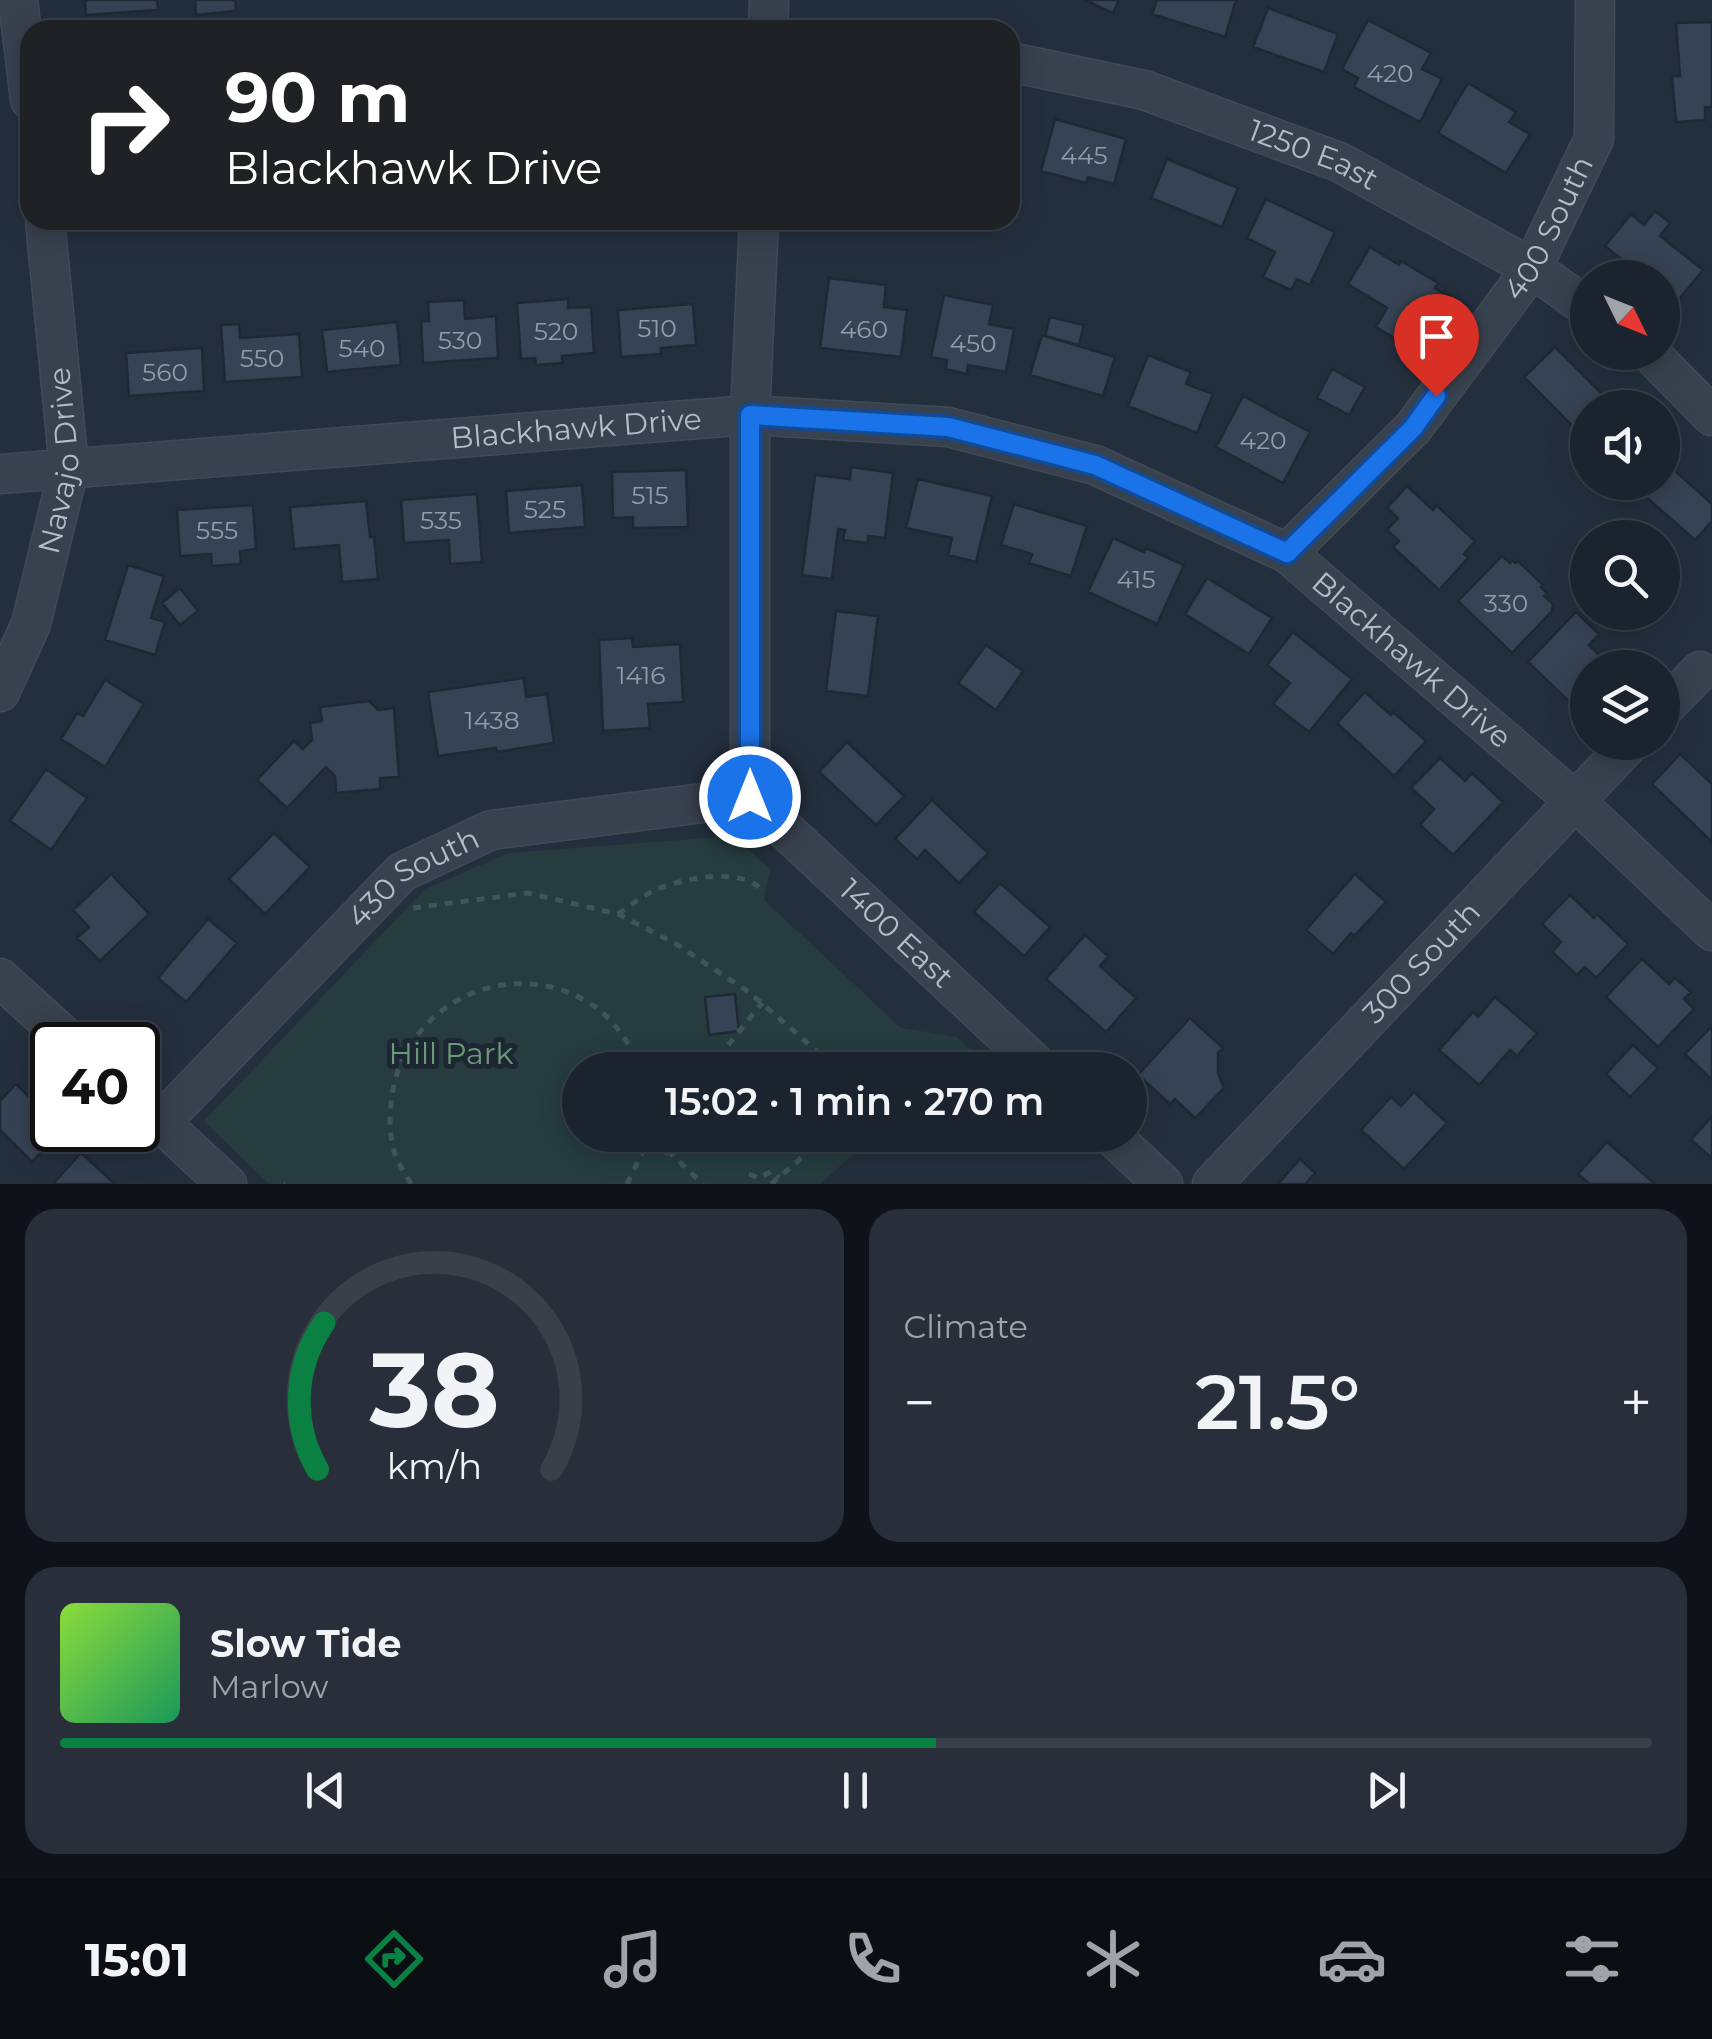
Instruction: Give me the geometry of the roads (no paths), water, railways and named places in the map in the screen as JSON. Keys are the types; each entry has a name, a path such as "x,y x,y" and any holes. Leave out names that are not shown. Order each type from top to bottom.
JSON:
{"street":[{"name":"400 South","path":"1287,553 1413,428 1532,268 1594,139 1595,0"},
{"name":"1250 East","path":"1020,64 1144,90 1339,162 1532,268 1570,295"},
{"name":"Navajo Drive","path":"0,692 31,624 69,468 45,230"},
{"path":"750,797 750,415 759,230"},
{"path":"1667,370 1712,416"},
{"name":"Blackhawk Drive","path":"0,474 750,415 948,427 1095,465 1287,553 1575,801 1712,931"},
{"path":"1680,691 1700,670"},
{"name":"300 South","path":"1212,1184 1614,760"},
{"name":"1400 East","path":"750,797 1023,1052"},
{"name":"430 South","path":"160,1102 402,872 490,830 750,797"},
{"path":"0,978 49,1022"},
{"path":"160,1122 227,1184"},
{"path":"1129,1152 1163,1184"}],"park label":[{"name":"Hill Park","path":"451,1054"}]}
